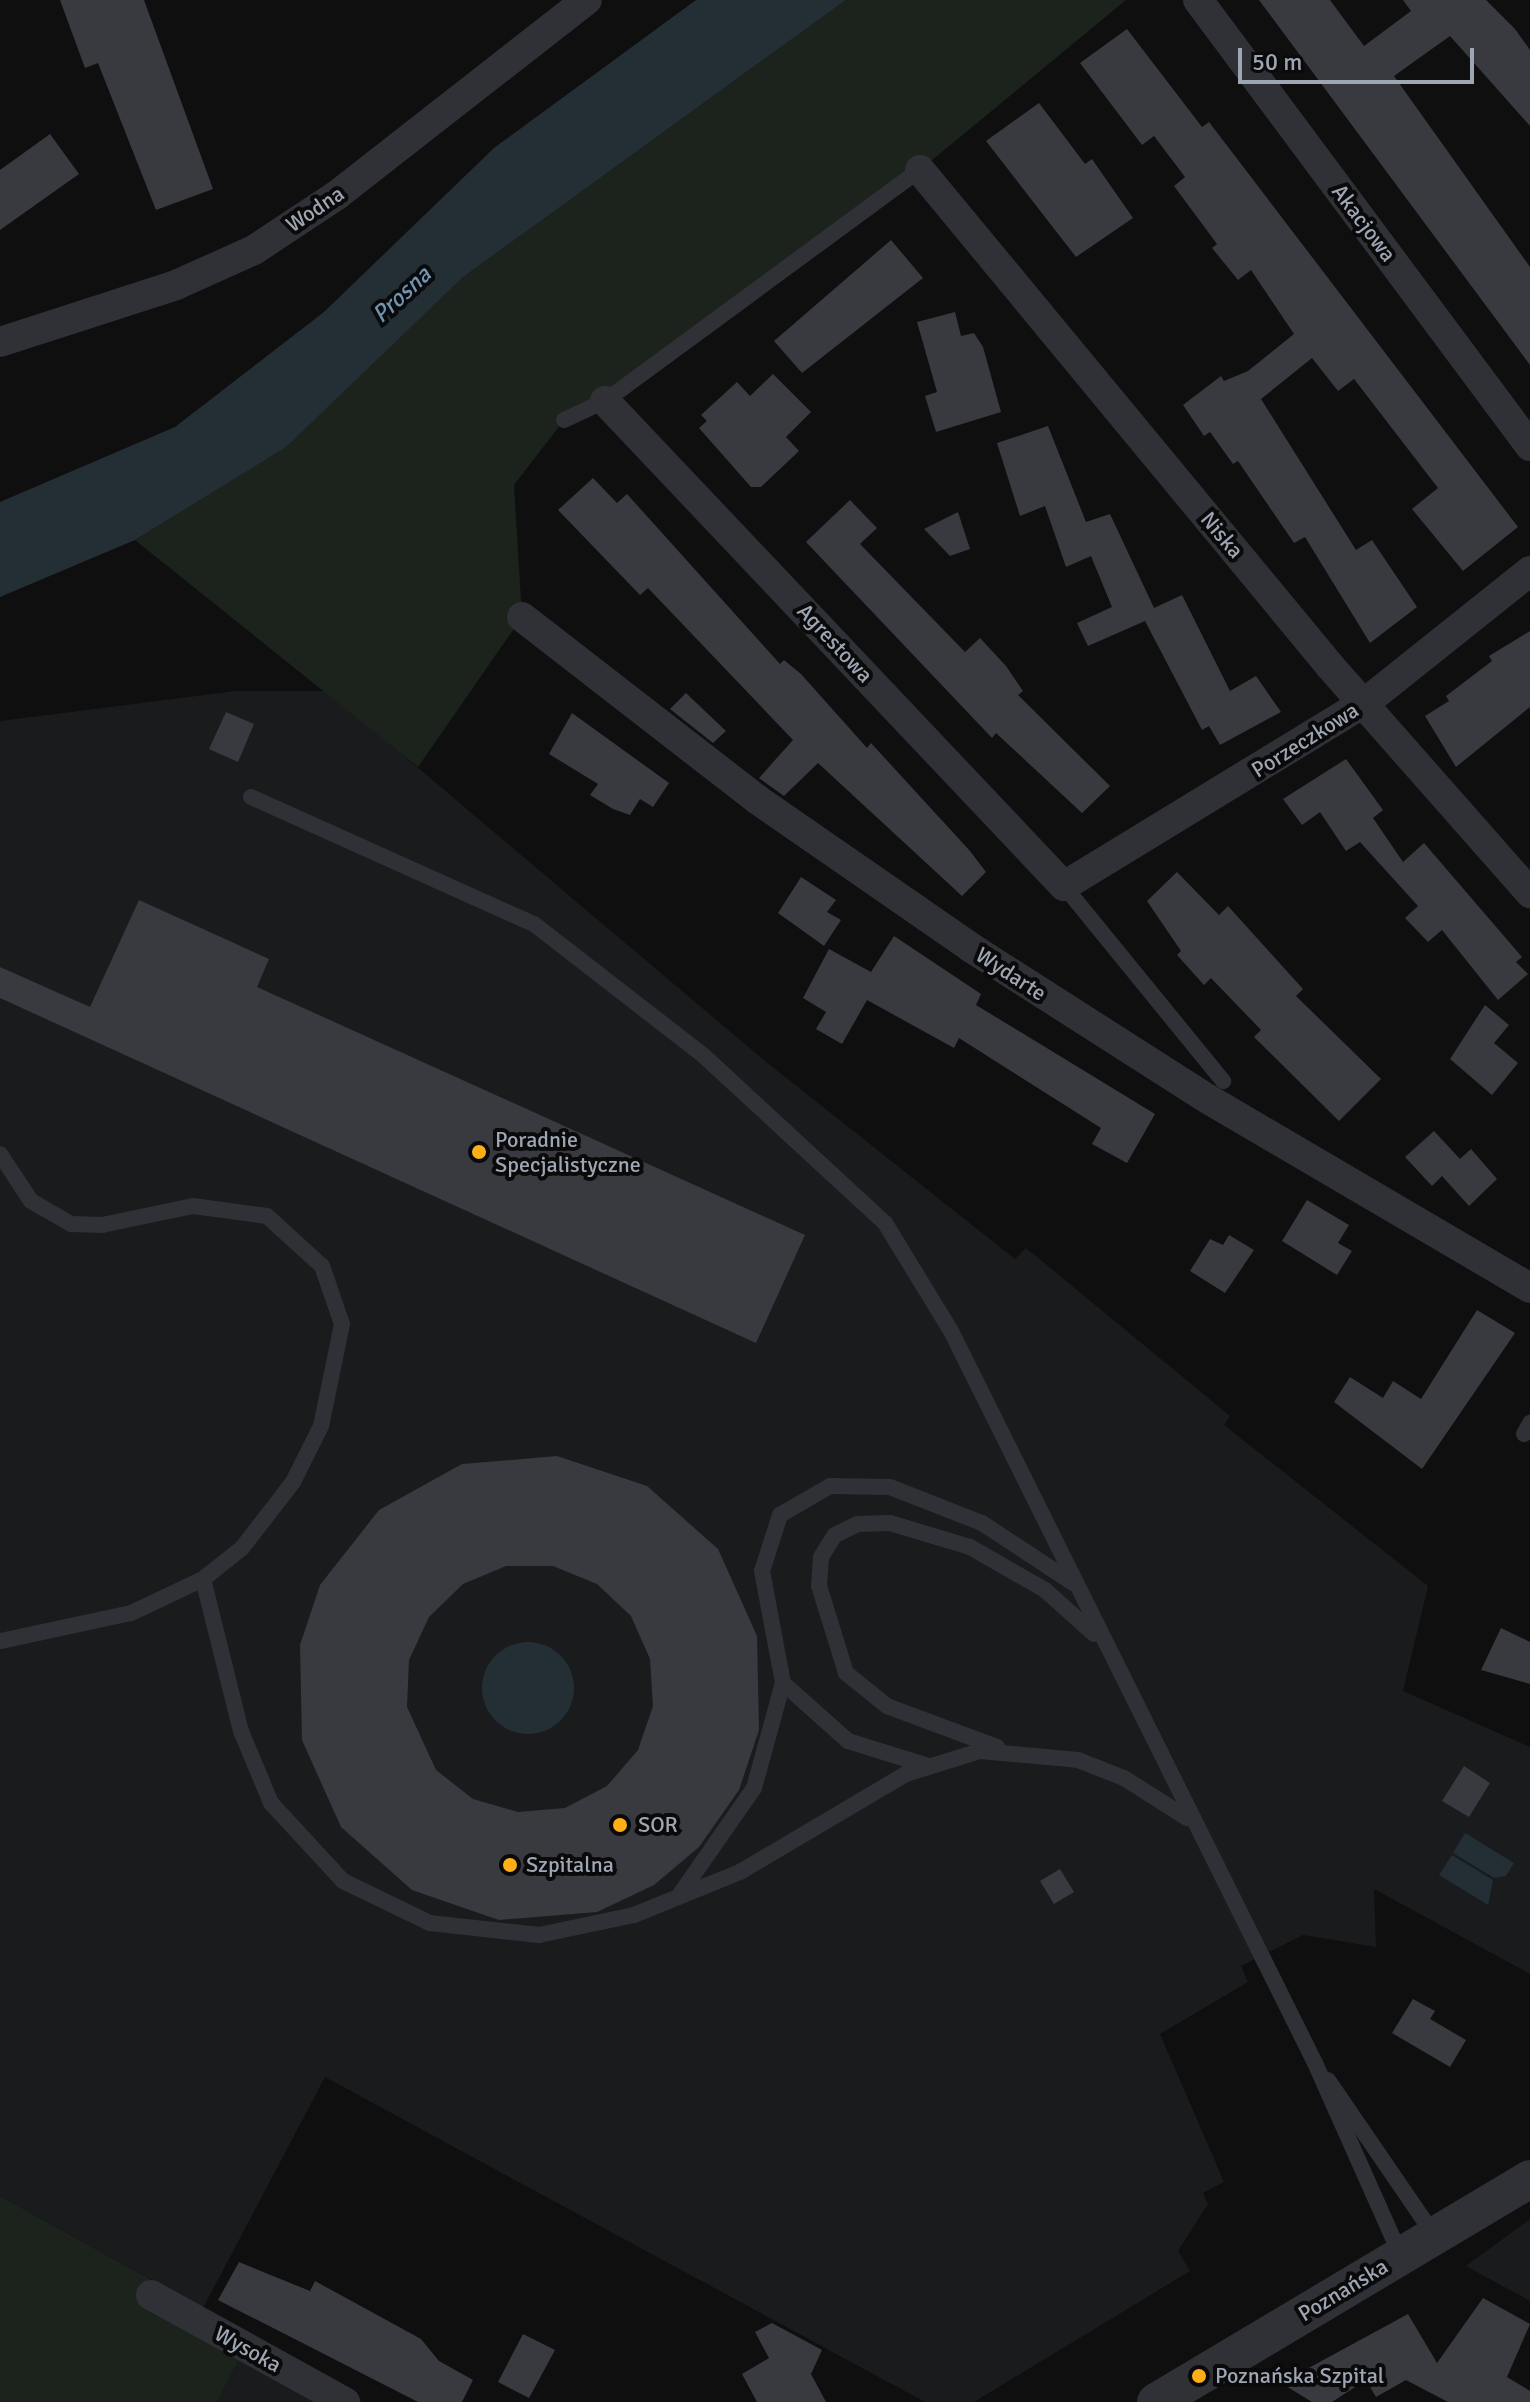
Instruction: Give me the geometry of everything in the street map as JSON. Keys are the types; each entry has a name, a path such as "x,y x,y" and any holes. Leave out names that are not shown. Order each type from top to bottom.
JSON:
{"street":[{"name":"Wodna","path":"0,342 176,285 254,250 349,186 587,0"},
{"name":"Akacjowa","path":"1198,0 1530,446"},
{"name":"Niska","path":"920,170 1530,893"},
{"name":"Agrestowa","path":"605,401 1064,886"},
{"name":"Porzeczkowa","path":"1064,886 1366,702 1530,571"},
{"name":"Wydarte","path":"522,617 758,800 970,947 1208,1099 1530,1288"},
{"name":"Poznańska","path":"1156,2402 1530,2179"},
{"name":"Wysoka","path":"151,2295 345,2402"}],"lane":[{"path":"564,420 605,401 920,170"},
{"path":"251,797 534,924 664,1022 845,1180 927,1285 1191,1821 1315,2063 1401,2256"},
{"path":"1064,886 1223,1081"},
{"path":"0,1154 31,1201 71,1224 102,1225 193,1206 249,1211 292,1233 332,1283 342,1344 321,1426 271,1516 203,1579 96,1625 0,1641"},
{"path":"676,1900 747,1800 783,1683 764,1592 764,1549 780,1515 810,1492 861,1484 911,1493 1008,1537 1075,1585"},
{"path":"1104,1644 1045,1590 970,1547 890,1523 858,1524 835,1535 821,1557 819,1586 846,1673 887,1706 1002,1749 1101,1768 1191,1821"},
{"path":"203,1579 241,1731 271,1803 304,1845 361,1893 430,1923 512,1935 580,1929 676,1900 740,1872 925,1765 1002,1749"},
{"path":"783,1683 848,1741 925,1765"},
{"path":"1315,2063 1435,2236"}],"shaded area":[{"path":"846,0 1126,0 920,170 564,420 514,485 522,617 418,767 135,540 278,451 462,278"},
{"path":"236,691 327,691 765,1061 1015,1259 1026,1248 1230,1416 1224,1425 1428,1586 1403,1691 1530,1747 1530,1974 1374,1889 1376,1947 1303,1935 1241,1966 1248,1982 1160,2034 1224,2182 1203,2193 1208,2204 1178,2251 1190,2271 974,2402 925,2402 325,2077 203,2308 0,2196 0,721"},
{"path":"0,2196 150,2279 140,2299 240,2358 217,2402 0,2402"},
{"path":"1530,2219 1530,2301 1466,2266"},
{"path":"240,2358 314,2402 217,2402"}],"water":[{"name":"Prosna","path":"696,0 846,0 462,278 286,447 135,540 0,597 0,502 175,427 324,312 494,148"},
{"path":"528,1642 545,1646 560,1656 570,1671 574,1688 570,1705 560,1720 545,1730 528,1734 511,1730 496,1720 486,1705 482,1688 486,1671 496,1656 511,1646"},
{"path":"1465,1833 1514,1863 1506,1876 1494,1878 1453,1853"},
{"path":"1452,1855 1493,1880 1488,1905 1439,1875"}],"building":[{"path":"60,0 144,0 213,189 156,210 98,63 85,68"},
{"path":"1259,0 1330,0 1364,46 1411,11 1403,0 1486,0 1515,29 1530,50 1530,126 1450,36 1394,76 1530,267 1530,365"},
{"path":"1127,29 1202,127 1209,122 1518,527 1463,571 1412,509 1438,488 1354,379 1338,391 1312,358 1261,399 1356,550 1372,540 1417,607 1370,643 1305,537 1294,543 1238,461 1233,464 1210,432 1204,436 1183,405 1221,376 1224,381 1248,371 1294,334 1251,270 1238,280 1212,248 1217,244 1174,186 1185,177 1154,136 1142,145 1080,63"},
{"path":"1039,103 1085,164 1092,159 1133,218 1076,257 986,141"},
{"path":"50,134 79,174 0,230 0,170"},
{"path":"891,240 923,278 802,373 774,341"},
{"path":"955,312 961,336 974,333 983,347 1001,412 936,432 925,396 937,392 917,322"},
{"path":"773,374 811,412 786,437 799,451 761,487 751,487 699,428 707,421 701,415 737,382 750,396"},
{"path":"1048,426 1086,522 1110,514 1154,608 1182,595 1230,691 1256,676 1281,712 1220,745 1209,726 1202,730 1145,621 1088,646 1077,623 1112,607 1091,556 1066,567 1045,506 1020,516 997,443"},
{"path":"593,478 617,503 627,494 780,664 784,660 801,674 867,748 871,743 970,851 986,872 962,896 818,763 784,796 759,778 793,740 648,588 640,595 558,510"},
{"path":"850,500 877,528 860,544 965,652 980,638 1006,666 1023,691 1018,695 1110,786 1082,813 996,733 992,738 806,542"},
{"path":"958,512 970,549 950,556 924,529"},
{"path":"1530,631 1530,707 1456,767 1425,716 1449,701 1446,696 1492,661 1489,656"},
{"path":"686,693 726,731 713,743 670,709"},
{"path":"226,712 254,724 238,762 209,749"},
{"path":"572,713 669,783 653,807 640,799 630,815 613,809 590,795 598,784 549,754"},
{"path":"1346,759 1383,810 1373,818 1403,862 1424,843 1522,957 1516,962 1528,974 1498,1000 1442,930 1428,942 1405,918 1418,906 1360,842 1346,851 1320,812 1302,825 1283,799"},
{"path":"1177,872 1219,915 1228,906 1303,989 1296,996 1381,1079 1339,1121 1254,1037 1261,1030 1211,978 1204,985 1177,955 1181,951 1147,901"},
{"path":"801,877 836,900 827,912 841,920 824,946 778,913"},
{"name":"Poradnie Specjalistyczne","path":"139,900 269,959 257,987 805,1235 756,1343 0,998 0,967 90,1007"},
{"path":"894,936 981,994 976,1005 1155,1114 1127,1163 1092,1144 1101,1128 959,1038 954,1048 867,1000 842,1044 816,1029 826,1012 803,998 829,949 871,972"},
{"path":"1485,1005 1509,1025 1494,1043 1518,1063 1492,1095 1450,1059"},
{"path":"1434,1131 1460,1159 1471,1149 1497,1179 1469,1206 1442,1176 1432,1186 1405,1157"},
{"path":"1307,1200 1349,1225 1338,1243 1352,1251 1337,1275 1282,1241"},
{"path":"1229,1235 1254,1250 1225,1293 1190,1271 1210,1239 1223,1245"},
{"path":"1477,1310 1515,1333 1422,1469 1334,1402 1350,1377 1383,1398 1393,1381 1421,1399"},
{"path":"557,1456 647,1486 718,1549 757,1636 759,1730 739,1790 699,1847 654,1885 597,1912 499,1920 412,1890 341,1827 302,1740 300,1645 320,1585 379,1510 462,1464","holes":["506,1566 553,1566 597,1584 631,1616 650,1659 653,1706 638,1750 607,1786 565,1808 518,1812 473,1799 436,1770 407,1707 409,1660 429,1617 463,1584"]},
{"path":"1501,1628 1530,1642 1530,1684 1481,1670"},
{"path":"1464,1766 1490,1783 1469,1817 1442,1801"},
{"path":"1060,1869 1074,1892 1054,1904 1040,1881"},
{"path":"1413,1999 1435,2011 1430,2019 1466,2040 1450,2067 1392,2033"},
{"path":"239,2262 310,2291 315,2281 421,2339 439,2361 473,2380 462,2402 418,2402 218,2300"},
{"path":"1483,2298 1530,2324 1507,2377 1530,2391 1530,2402 1448,2402 1406,2380 1376,2397 1366,2380 1332,2402 1312,2402 1281,2383 1408,2314 1437,2363"},
{"path":"772,2323 822,2350 811,2374 826,2402 757,2402 742,2374 769,2358 755,2332"},
{"path":"523,2334 555,2350 529,2398 498,2382"}],"place":[{"name":"Poradnie Specjalistyczne","path":"479,1152"},
{"name":"SOR","path":"620,1825"},
{"name":"Szpitalna","path":"510,1865"},
{"name":"Poznańska Szpital","path":"1199,2376"}]}
